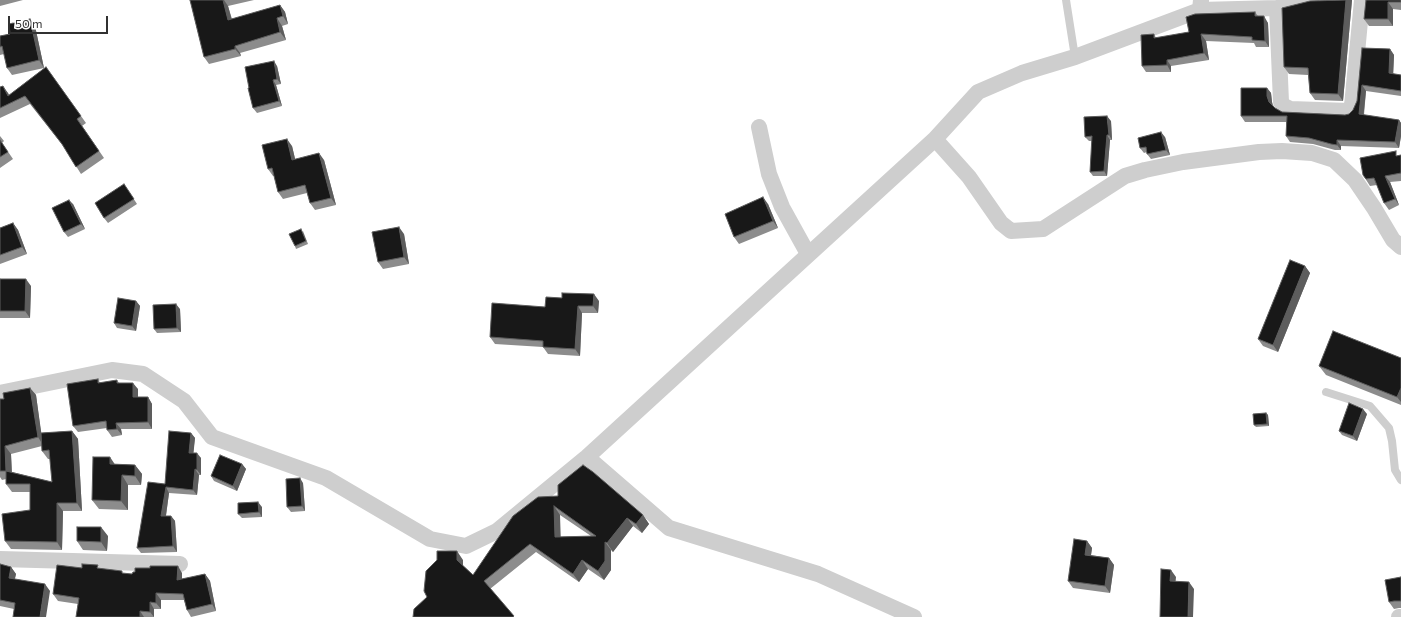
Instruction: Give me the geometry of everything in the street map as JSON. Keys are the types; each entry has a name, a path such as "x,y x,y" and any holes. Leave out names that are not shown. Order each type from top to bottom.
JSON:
{"street":[{"path":"0,393 112,370 143,374 184,401 212,437 326,478 430,539 466,546 498,531 586,457 935,139 978,92 1022,73 1075,58 1200,5 1277,8 1311,0"},
{"path":"1277,8 1281,102 1284,106 1290,109 1349,111 1352,106 1362,0"},
{"path":"759,127 769,174 774,187 782,207 808,254"},
{"path":"935,139 969,177 1002,223 1011,230 1043,229 1125,176 1145,170 1183,162 1259,152 1282,151 1312,153 1334,160 1355,180 1393,240 1401,247"},
{"path":"586,457 669,528 818,574 914,617"},
{"path":"0,559 180,564"}],"lane":[{"path":"1066,0 1075,58"},
{"path":"1326,392 1370,406 1389,428 1395,470 1401,480"}],"building":[{"path":"190,0 223,0 228,20 280,5 283,16 277,18 280,32 235,46 235,49 204,57"},
{"path":"1346,0 1338,94 1310,93 1308,68 1284,67 1282,8 1310,1"},
{"path":"1366,0 1401,0 1401,2 1388,2 1388,19 1364,19"},
{"path":"1255,12 1255,16 1264,16 1265,41 1252,40 1252,37 1201,34 1204,53 1167,60 1167,65 1142,66 1141,35 1154,34 1154,38 1189,32 1186,17 1195,14"},
{"path":"30,19 39,60 7,68 2,46 0,47 0,36 10,34 9,24"},
{"path":"1362,48 1390,49 1389,73 1401,75 1401,91 1362,85 1359,114 1399,120 1395,142 1337,140 1337,145 1331,144 1309,138 1286,136 1287,116 1241,116 1241,88 1267,88 1269,102 1282,112 1349,114 1353,110 1357,101"},
{"path":"274,61 277,79 273,80 279,101 253,108 245,67"},
{"path":"46,67 81,116 77,119 99,151 76,167 62,144 25,96 0,108 0,87 3,86 8,96"},
{"path":"1107,116 1109,135 1107,135 1104,171 1090,172 1092,136 1085,137 1084,117"},
{"path":"1161,132 1166,150 1147,154 1146,147 1140,148 1138,138"},
{"path":"287,139 292,160 319,153 331,198 310,203 305,185 278,192 272,168 268,169 262,145"},
{"path":"0,140 8,152 0,157"},
{"path":"1396,151 1396,156 1401,155 1401,173 1385,176 1395,199 1384,203 1374,178 1366,179 1363,175 1360,158"},
{"path":"124,184 134,199 104,218 95,203"},
{"path":"763,197 773,221 734,237 725,214"},
{"path":"69,200 81,224 64,232 52,208"},
{"path":"13,223 22,247 0,255 0,228"},
{"path":"399,227 404,257 378,262 372,232"},
{"path":"301,229 306,241 295,246 289,234"},
{"path":"1290,260 1305,266 1273,345 1258,339"},
{"path":"0,279 26,279 25,311 0,311"},
{"path":"562,293 594,294 593,306 578,306 575,349 543,347 543,341 490,337 492,303 545,307 546,297 562,298"},
{"path":"118,298 136,301 132,326 114,323"},
{"path":"176,304 177,328 154,329 153,305"},
{"path":"1333,331 1401,358 1401,388 1397,397 1319,366"},
{"path":"98,379 98,383 117,380 117,383 133,383 133,397 148,397 148,422 116,423 117,429 107,430 106,421 73,426 67,384"},
{"path":"30,388 38,437 5,446 6,471 0,471 0,399 4,399 3,393"},
{"path":"1349,403 1363,409 1353,436 1339,431"},
{"path":"1266,413 1267,424 1254,425 1253,414"},
{"path":"72,431 77,503 57,503 57,542 5,541 2,514 30,510 30,484 6,484 6,471 52,482 49,450 42,451 41,433"},
{"path":"169,431 191,433 189,453 197,453 197,470 195,469 193,490 166,487 161,516 171,516 173,546 137,548 148,482 165,484"},
{"path":"220,455 242,464 233,486 211,476"},
{"path":"93,457 110,457 110,464 135,465 135,476 122,475 121,501 92,500"},
{"path":"583,465 643,515 636,524 627,518 607,543 605,542 605,561 598,571 582,560 573,574 530,544 484,581 514,616 513,617 413,617 414,609 427,597 424,591 426,571 437,560 437,551 457,551 457,560 473,575 513,516 538,497 558,496 558,485","holes":["554,506 596,536 555,537"]},
{"path":"300,478 302,506 287,507 286,479"},
{"path":"258,502 259,512 238,514 238,503"},
{"path":"77,527 101,527 101,542 77,541"},
{"path":"1074,539 1087,541 1085,555 1109,558 1105,586 1068,581"},
{"path":"0,564 11,567 9,578 45,584 40,617 13,617 15,603 0,600"},
{"path":"82,564 98,565 97,568 122,571 122,573 132,574 135,572 135,568 150,568 150,566 178,566 177,580 205,574 212,604 187,610 183,594 156,593 156,603 150,602 150,612 140,611 140,617 76,617 79,598 53,594 57,565 82,568"},
{"path":"1161,569 1171,570 1170,581 1189,582 1188,617 1160,617"},
{"path":"1401,577 1401,601 1389,602 1385,580"}]}
